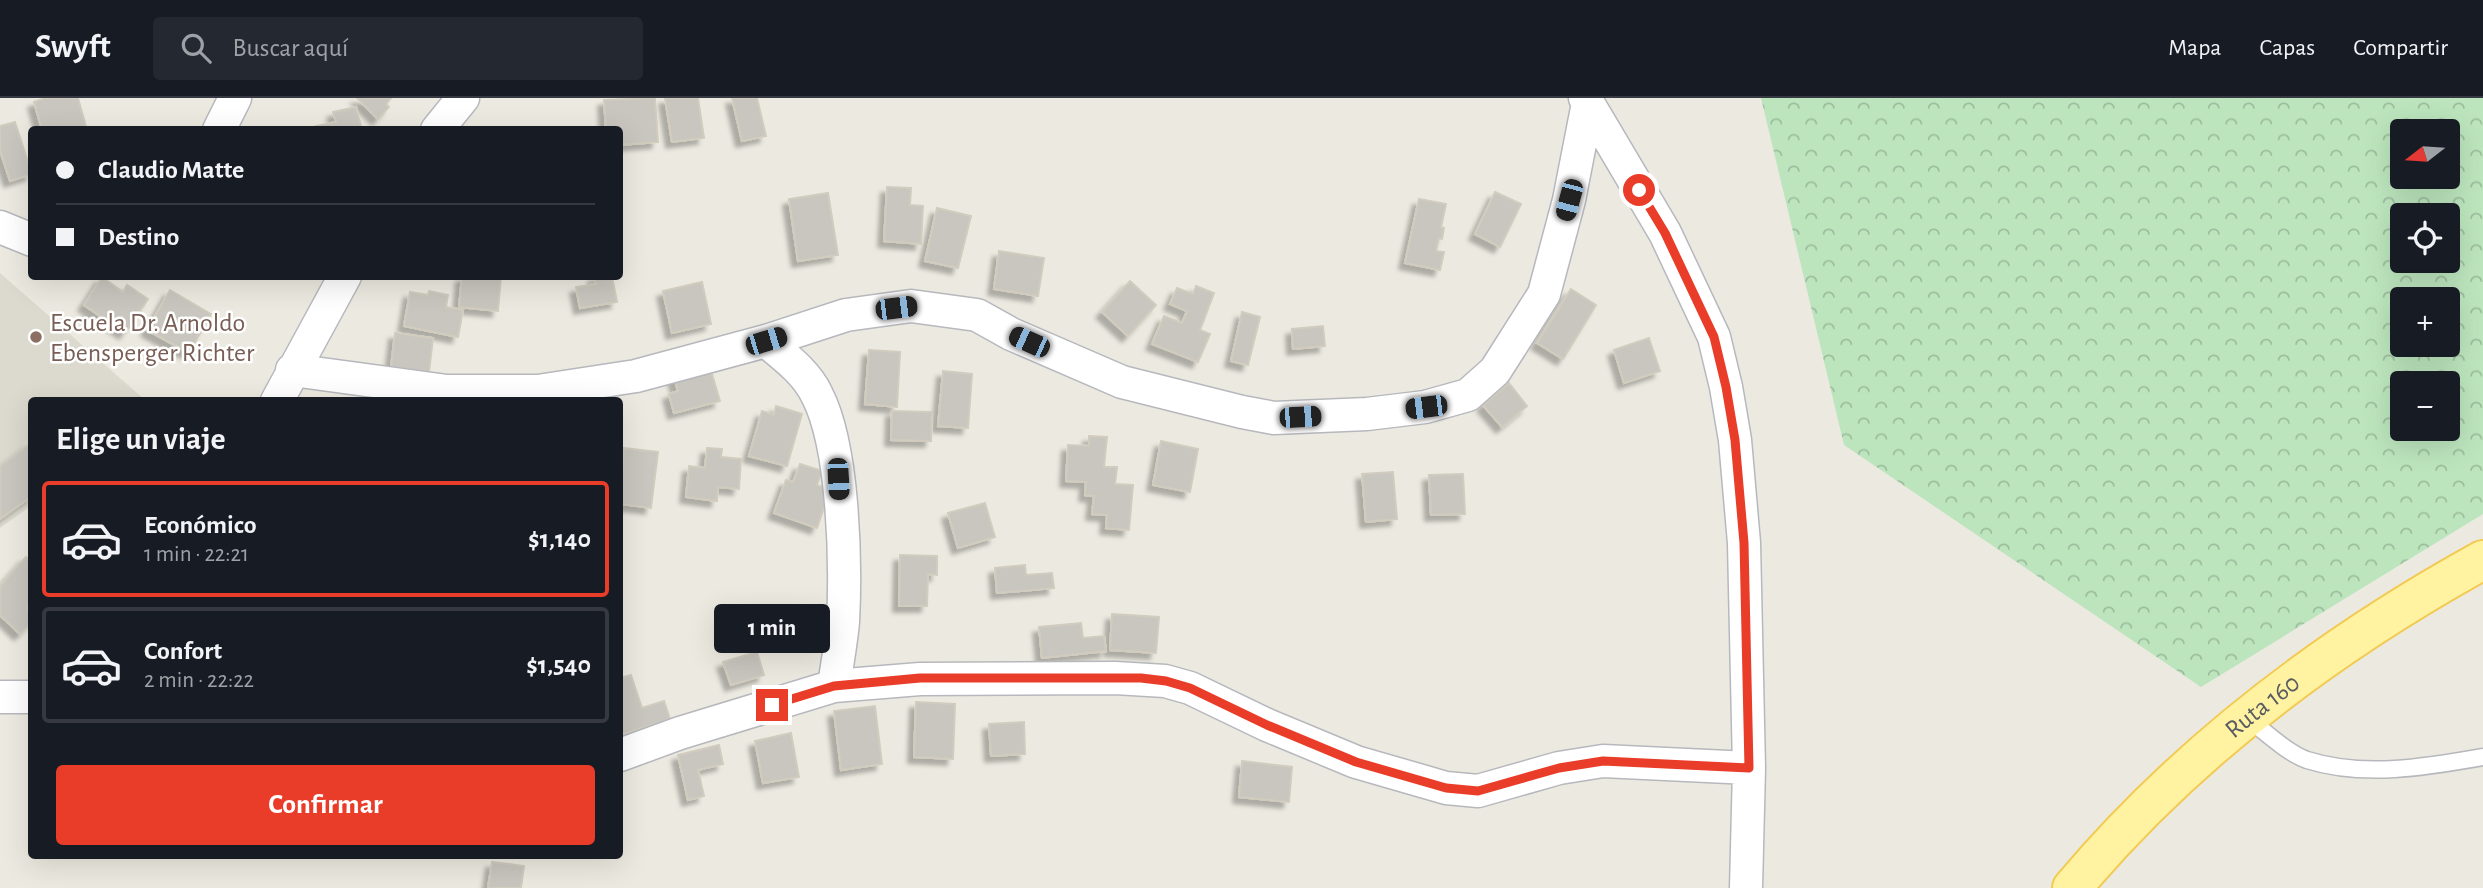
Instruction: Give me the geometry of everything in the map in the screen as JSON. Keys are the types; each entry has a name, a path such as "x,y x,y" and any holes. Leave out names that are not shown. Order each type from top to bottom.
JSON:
{"main road":[{"name":"Ruta 160","path":"2072,888 2143,808 2245,716 2364,630 2483,560"}],"street":[{"path":"221,126 235,98"},
{"path":"440,126 463,98"},
{"path":"292,370 447,391 538,391 636,376 766,341 846,315 911,306 977,315 1011,334 1122,382 1242,412 1274,418 1367,414 1426,407 1468,395 1495,371 1544,294 1569,200 1586,101"},
{"path":"1586,101 1665,233 1714,337 1723,374 1735,440 1744,543 1749,768 1746,888"},
{"path":"0,227 28,238"},
{"path":"279,397 343,280"},
{"path":"766,341 806,376 818,396 830,433 838,479 844,566 843,623 834,686"},
{"path":"623,754 680,733 834,686 920,678 1115,678 1166,681 1190,688 1267,725 1356,762 1446,788 1478,791 1559,768 1603,761 1749,768"},
{"path":"0,697 28,697"}],"lane":[{"path":"2245,716 2306,759 2365,771 2442,764 2483,757"}],"shaded area":[{"name":"Escuela Dr. Arnoldo Ebensperger Richter","path":"0,273 141,397 28,397 28,508 0,528"}],"green space":[{"path":"1761,98 2483,98 2483,514 2201,687 1844,445"}],"building":[{"path":"46,98 78,98 86,126 41,126 34,102"},
{"path":"357,98 391,98 386,104 389,107 378,119"},
{"path":"655,98 658,142 623,145 623,126 606,126 604,100"},
{"path":"665,98 698,98 704,138 672,142"},
{"path":"732,98 757,98 766,136 742,141"},
{"path":"356,107 361,126 316,126 336,122 333,112"},
{"path":"15,122 28,162 28,175 10,181 0,150 0,126"},
{"path":"887,187 911,188 910,205 923,206 921,244 884,241"},
{"path":"1495,192 1521,204 1500,247 1475,234"},
{"path":"828,193 838,255 798,261 789,199"},
{"path":"1419,199 1446,204 1441,227 1444,228 1442,239 1439,238 1436,251 1444,252 1440,270 1405,263"},
{"path":"937,208 971,216 958,268 925,261"},
{"path":"999,251 1044,258 1038,296 994,289"},
{"path":"100,280 106,280 123,292 127,285 148,299 125,333 84,305"},
{"path":"462,280 501,280 498,311 459,307"},
{"path":"595,280 613,280 617,302 580,308 576,287 596,284"},
{"path":"1130,281 1156,305 1128,336 1102,312"},
{"path":"702,282 711,324 672,333 663,291"},
{"path":"1196,286 1214,293 1200,330 1210,334 1198,362 1152,344 1164,316 1182,323 1187,311 1170,304 1177,288 1193,294"},
{"path":"1571,289 1596,305 1563,359 1537,343"},
{"path":"170,290 211,314 189,353 147,330"},
{"path":"429,291 448,295 446,307 463,310 458,337 404,326 410,292 428,295"},
{"path":"1242,312 1260,317 1248,365 1231,361"},
{"path":"1323,326 1325,346 1293,349 1292,329"},
{"path":"395,333 433,338 429,372 391,367"},
{"path":"1649,338 1660,371 1624,383 1614,350"},
{"path":"869,350 900,352 897,407 865,404"},
{"path":"709,364 720,401 674,413 669,394 678,391 673,374"},
{"path":"943,371 972,374 968,428 938,426"},
{"path":"1509,383 1527,406 1502,427 1483,405"},
{"path":"776,406 802,414 787,466 749,456 762,411 774,415"},
{"path":"892,411 932,412 931,441 891,440"},
{"path":"1089,436 1107,437 1104,467 1117,467 1115,484 1133,485 1129,530 1106,528 1107,515 1092,514 1094,496 1085,495 1086,482 1066,481 1068,445 1089,446"},
{"path":"1161,441 1198,449 1190,492 1153,485"},
{"path":"28,445 28,499 0,519 0,466"},
{"path":"624,448 658,452 651,508 623,504"},
{"path":"707,448 722,449 721,457 741,459 739,489 718,487 717,501 686,497 689,466 705,468"},
{"path":"800,464 822,471 817,485 830,490 817,528 774,513 786,480 793,482"},
{"path":"1393,472 1397,519 1366,522 1362,474"},
{"path":"1463,474 1465,514 1431,515 1429,475"},
{"path":"985,503 995,537 958,548 948,513"},
{"path":"900,555 937,556 937,575 928,574 927,606 899,606"},
{"path":"26,557 28,559 28,626 20,634 0,615 0,586"},
{"path":"1025,565 1026,575 1052,573 1054,588 997,593 995,568"},
{"path":"1112,614 1159,617 1156,653 1110,650"},
{"path":"1081,623 1083,638 1104,636 1106,651 1042,658 1039,627"},
{"path":"757,652 764,675 731,685 723,662"},
{"path":"631,675 642,708 664,701 670,719 623,734 623,677"},
{"path":"916,702 955,704 953,759 914,757"},
{"path":"875,706 882,764 841,770 834,711"},
{"path":"1024,722 1025,754 991,756 989,724"},
{"path":"791,733 799,777 763,783 755,741"},
{"path":"719,745 723,764 698,770 704,796 688,800 678,755"},
{"path":"1242,761 1292,767 1289,802 1239,797"},
{"path":"492,862 524,866 521,888 488,888"}],"place":[{"name":"Escuela Dr. Arnoldo Ebensperger Richter","path":"36,337"}],"route":[{"path":"772,705 834,686 920,678 1141,678 1190,688 1267,725 1356,762 1446,788 1478,791 1559,768 1603,761 1749,768 1744,543 1735,440 1726,387 1714,337 1665,233 1639,190"}]}
